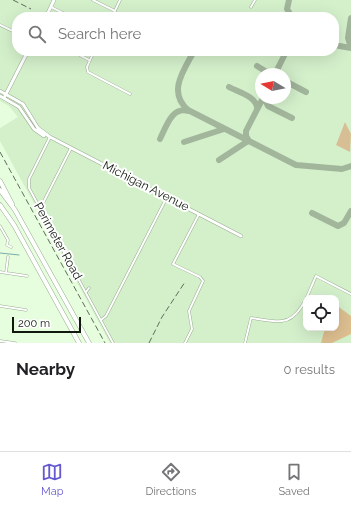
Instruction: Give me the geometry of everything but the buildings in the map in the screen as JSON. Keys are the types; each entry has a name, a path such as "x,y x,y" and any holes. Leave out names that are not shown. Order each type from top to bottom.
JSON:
{"highway":[{"path":"0,181 89,343"},
{"path":"0,190 15,210"},
{"path":"0,205 14,225 79,343"}],"street":[{"path":"48,12 54,0"},
{"path":"93,0 115,11 120,0"},
{"path":"251,7 255,0"},
{"path":"51,7 61,12"},
{"path":"0,24 12,30"},
{"path":"5,96 25,56"},
{"path":"82,56 90,60"},
{"path":"92,56 86,67 88,72 130,94"},
{"name":"Michigan Avenue","path":"0,91 5,96 26,107 38,128 50,137 241,236"},
{"name":"Michigan Avenue","path":"0,96 5,96"},
{"name":"Perimeter Road","path":"50,137 28,183 30,191 113,343"},
{"path":"39,207 43,204 71,148"},
{"path":"101,320 106,316 167,197"},
{"path":"185,343 192,329 189,311 203,284 200,277 173,264 199,214"},
{"path":"0,226 8,240 7,245 11,247"},
{"path":"6,273 8,257"},
{"path":"0,272 27,276"},
{"path":"245,343 251,318 280,321 294,316 301,306 316,276 351,294"},
{"path":"86,292 90,288"},
{"path":"0,306 26,310"},
{"path":"0,341 15,343"}],"shaded area":[{"path":"0,0 351,0 351,343 110,343 0,141 0,128 18,117 9,106 0,101"},
{"path":"345,122 351,134 350,152 336,145"},
{"path":"339,307 351,316 351,334 332,343 321,343 324,331 339,331"}],"waterway":[{"path":"0,253 19,255"}],"taxiway":[{"path":"289,0 287,9 289,12"},
{"path":"351,18 348,38 351,47"},
{"path":"339,46 351,48"},
{"path":"191,56 182,73 178,88 182,103 188,110 296,165 342,169 351,166"},
{"path":"278,68 284,56"},
{"path":"291,84 306,92"},
{"path":"229,87 251,98 257,109"},
{"path":"249,141 246,136 246,131 260,104"},
{"path":"267,104 268,106 292,118"},
{"path":"160,139 167,124 174,114 182,110 188,111"},
{"path":"184,142 224,129"},
{"path":"219,160 248,141"},
{"path":"312,213 338,226 344,223 351,211"}],"railway":[{"path":"13,0 31,9"},
{"path":"0,152 105,343"},
{"path":"149,343 162,317 185,282"}]}
